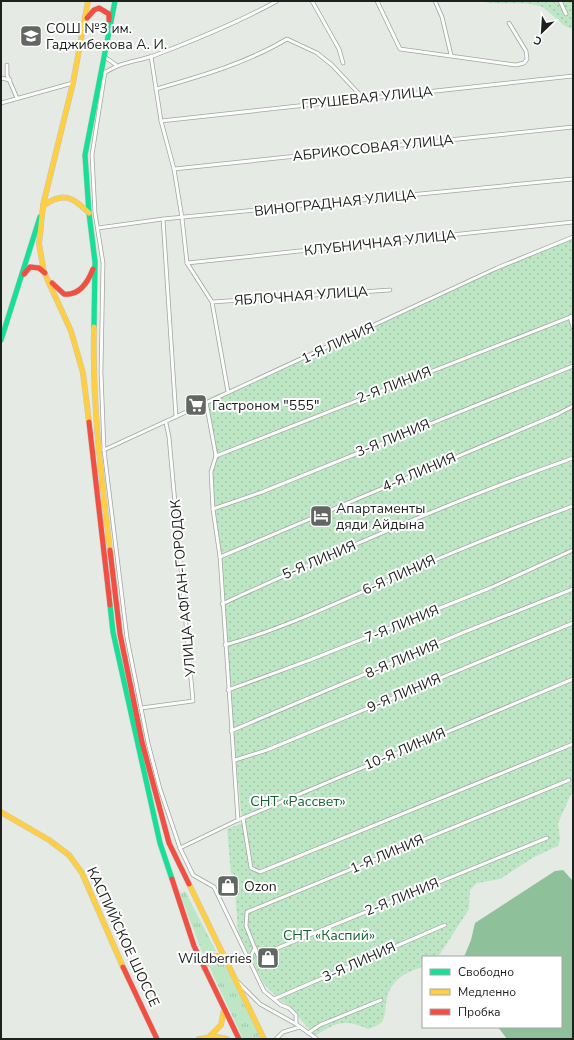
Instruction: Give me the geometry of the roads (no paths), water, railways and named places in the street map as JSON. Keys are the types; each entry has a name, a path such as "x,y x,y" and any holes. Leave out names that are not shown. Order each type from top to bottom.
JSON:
{"main road":[{"path":"1,340 2,330 20,282 43,206 73,82 88,1"},
{"path":"115,1 104,57 103,74 85,155 89,213 95,262 93,376 98,452 120,634 142,742 169,843 264,1039"},
{"path":"84,25 90,12 95,8 100,8 109,14 110,27"},
{"path":"89,213 73,199 64,196 57,196 43,206 39,244 44,272 71,331 83,373 113,632 160,843 194,946 239,1039"},
{"path":"20,282 26,270 30,267 39,268 44,272 55,288 63,294 72,295 81,291 86,285 95,262"},
{"name":"КАСПИЙСКОЕ ШОССЕ","path":"1,812 49,840 69,855 82,873 100,917 157,1039"},
{"path":"204,968 206,961 210,957 216,955 224,959"},
{"path":"209,1037 222,1024 224,1016 223,1004"},
{"path":"199,1039 209,1037 228,1039"}],"street":[{"path":"266,1 268,6"},
{"path":"277,1 229,26 151,56 116,65 103,74 92,155 95,213 103,263 101,372 104,450 127,638 141,708 160,789 186,864 193,876 214,887 264,991 281,1005 290,1008 296,1015 296,1024"},
{"path":"312,1 339,49 343,63"},
{"path":"377,1 400,49 516,65 524,63 527,58 526,51 509,23"},
{"path":"435,1 442,17 451,55"},
{"path":"560,1 566,14"},
{"path":"156,89 204,75 270,49 287,39 317,53 332,65 363,98"},
{"path":"151,56 161,121 174,169 182,218 187,263 212,302 228,392"},
{"path":"104,57 116,65"},
{"path":"7,65 7,74 17,98"},
{"name":"ГРУШЕВАЯ УЛИЦА","path":"161,121 573,76"},
{"path":"1,78 10,80"},
{"path":"1,103 73,82"},
{"name":"АБРИКОСОВАЯ УЛИЦА","path":"174,169 573,127"},
{"name":"ВИНОГРАДНАЯ УЛИЦА","path":"98,228 163,219 573,179"},
{"path":"163,219 176,417"},
{"name":"КЛУБНИЧНАЯ УЛИЦА","path":"187,263 573,222"},
{"name":"1-Я ЛИНИЯ","path":"104,450 166,423 228,392 285,368 497,268 573,237"},
{"name":"ЯБЛОЧНАЯ УЛИЦА","path":"212,302 390,290"},
{"path":"571,316 573,327"},
{"name":"2-Я ЛИНИЯ","path":"216,456 571,316"},
{"name":"3-Я ЛИНИЯ","path":"213,509 262,492 573,366"},
{"path":"206,402 216,456 210,472 213,509 220,557 222,604 231,731 235,760 238,820"},
{"name":"4-Я ЛИНИЯ","path":"220,557 558,414 573,406"},
{"name":"УЛИЦА АФГАН-ГОРОДОК","path":"141,708 193,701 169,437 166,423"},
{"name":"5-Я ЛИНИЯ","path":"222,604 364,541 530,473 573,458"},
{"name":"6-Я ЛИНИЯ","path":"225,645 241,641 332,605 472,544 573,506"},
{"name":"7-Я ЛИНИЯ","path":"228,690 310,660 490,588 573,550"},
{"name":"8-Я ЛИНИЯ","path":"231,731 462,633 573,589"},
{"name":"9-Я ЛИНИЯ","path":"235,760 267,750 573,623"},
{"name":"10-Я ЛИНИЯ","path":"180,848 238,820 573,679"},
{"path":"244,818 251,868 260,872 573,744"},
{"name":"1-Я ЛИНИЯ","path":"258,956 246,926 247,912 569,780"},
{"name":"2-Я ЛИНИЯ","path":"258,956 547,838"},
{"name":"3-Я ЛИНИЯ","path":"274,999 445,925"},
{"path":"249,960 255,948"},
{"path":"235,980 260,1004 296,1024 317,1039"},
{"path":"308,1033 320,1025 381,1000"},
{"path":"276,1039 283,1032 300,1027"}],"place":[{"name":"СОШ №3 им. Гаджибекова А. И.","path":"31,36"},
{"name":"Гастроном \"555\"","path":"196,405"},
{"name":"Апартаменты дяди Айдына","path":"321,516"},
{"name":"Ozon","path":"228,886"},
{"name":"Wildberries","path":"268,958"}],"park label":[{"name":"СНТ «Рассвет»","path":"298,801"},
{"name":"СНТ «Каспий»","path":"329,935"}]}
